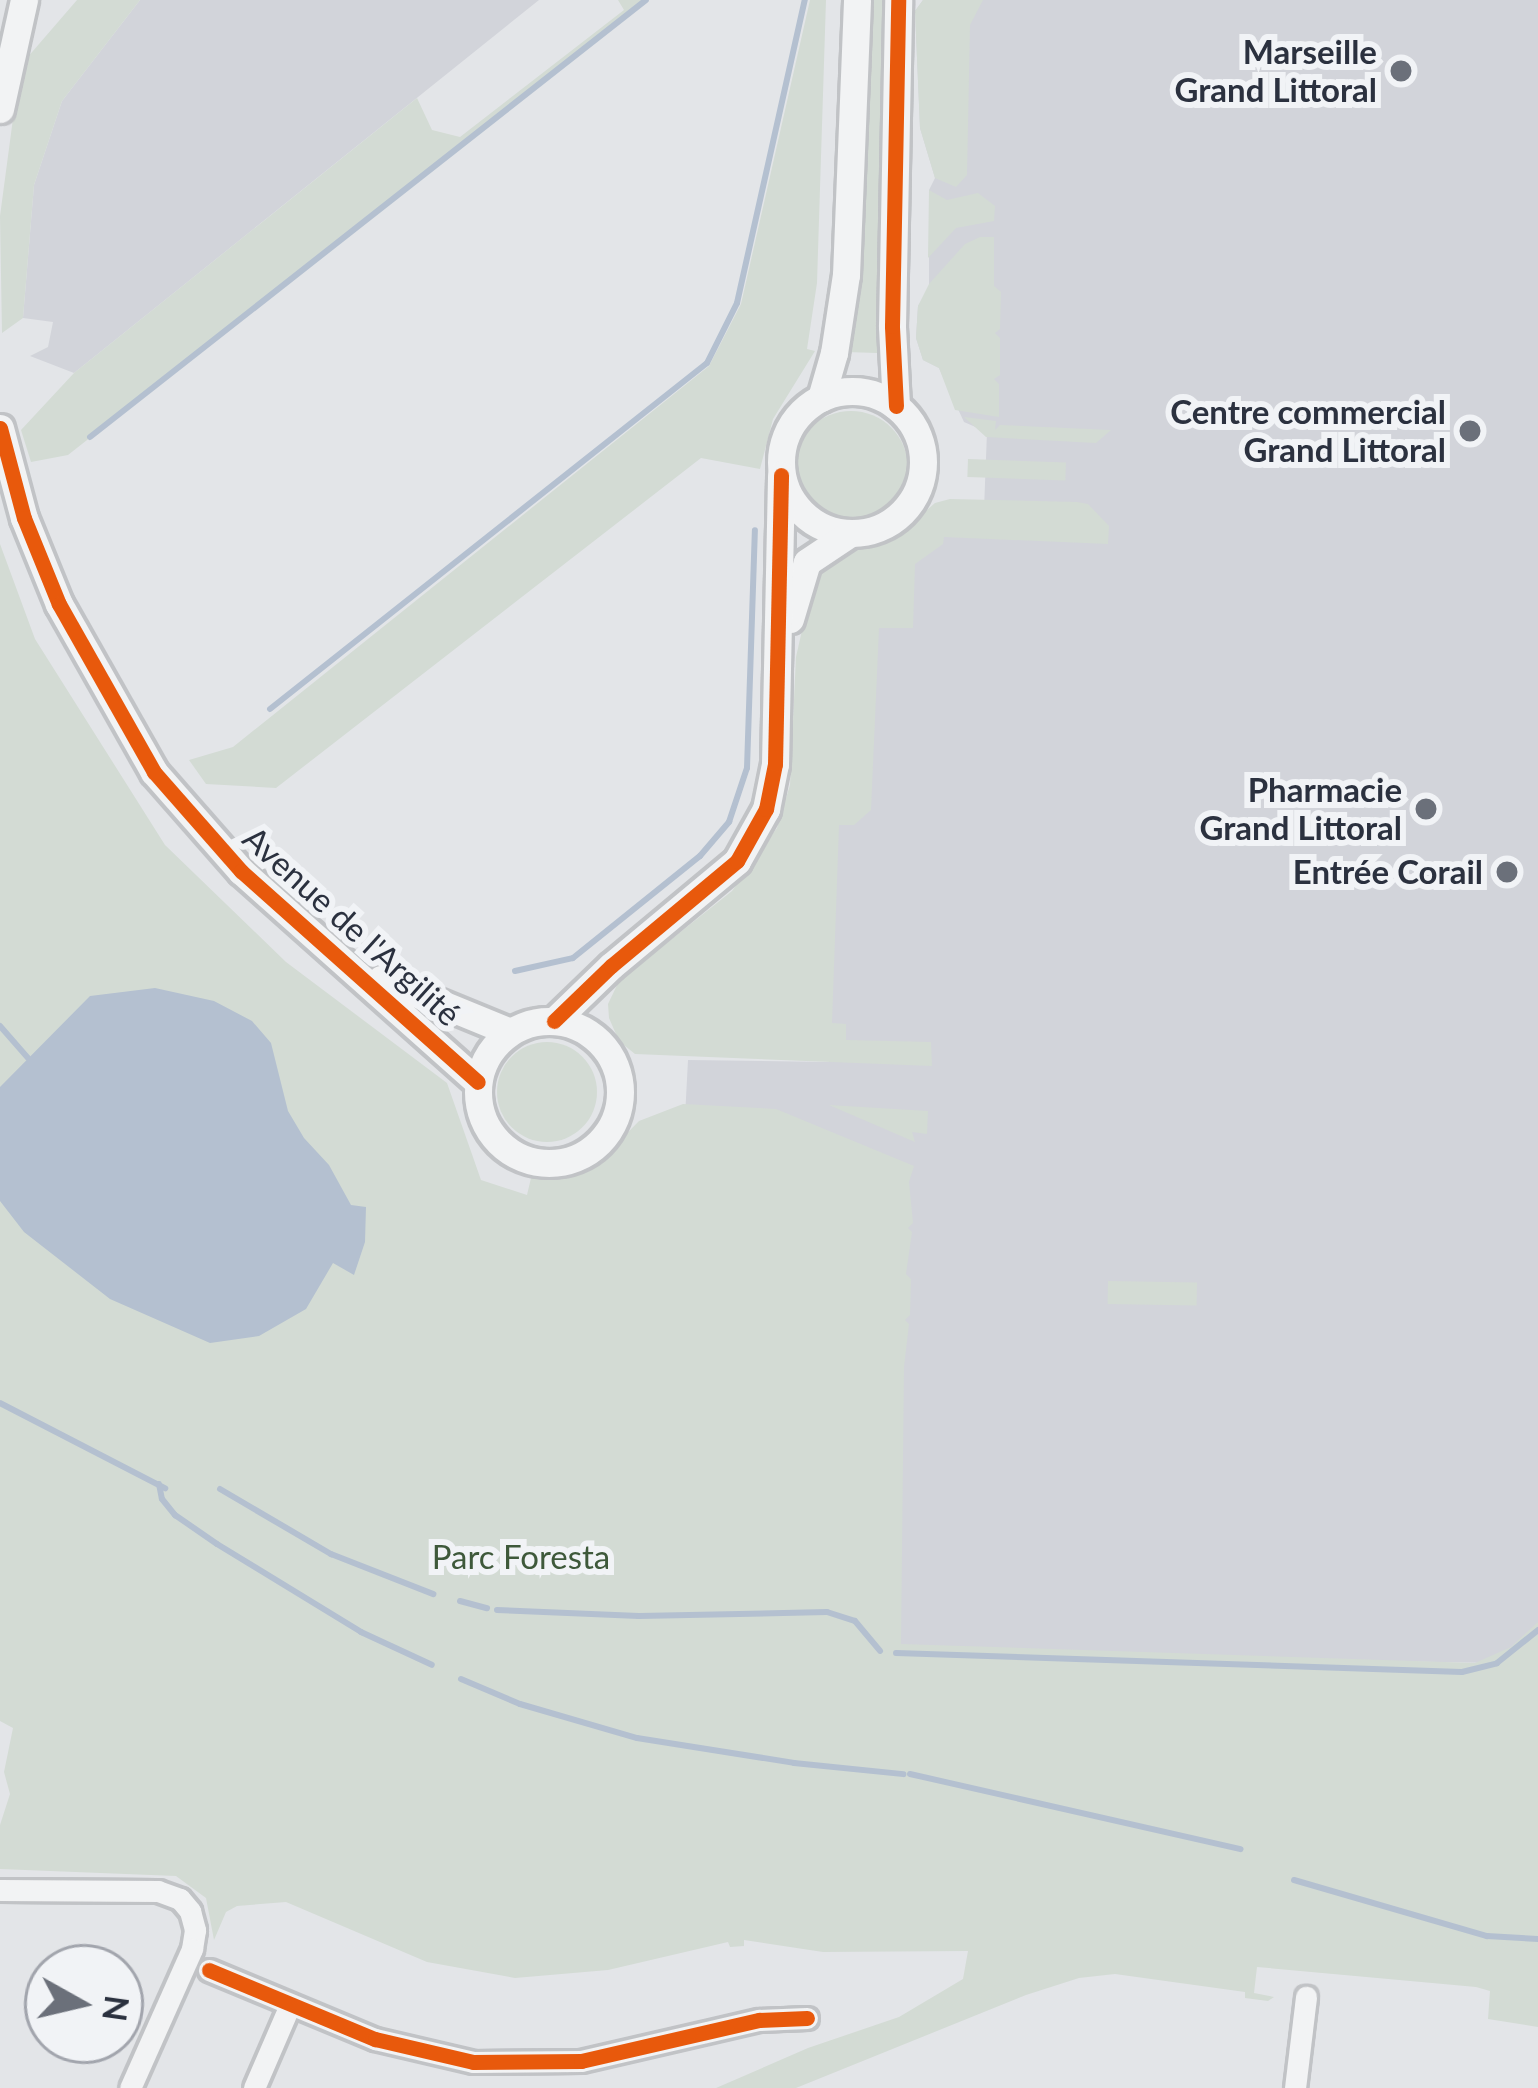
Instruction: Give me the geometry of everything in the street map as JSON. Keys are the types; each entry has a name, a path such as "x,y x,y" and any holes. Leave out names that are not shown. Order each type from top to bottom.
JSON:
{"street":[{"path":"0,39 6,0"},
{"path":"0,109 24,0"},
{"path":"821,398 846,275 856,0"},
{"path":"896,406 892,326 898,0"},
{"path":"595,984 599,1042 620,1079 618,1109 598,1144 564,1162 525,1160 493,1138 478,1102 484,1063 510,1032 554,1021 595,984 737,862 754,836 772,787 781,475 788,429 821,398 846,391 873,394 896,406 917,434 923,468 920,484 892,521 848,534 807,562 798,581 778,688"},
{"name":"Avenue de l'Argilité","path":"0,428 24,518 59,604 154,772 241,872 478,1082"},
{"path":"781,475 804,517 848,534"},
{"name":"Avenue de l'Argilité","path":"341,959 411,995 510,1032"},
{"path":"554,1021 599,1042"},
{"path":"0,1890 158,1891 180,1899 190,1911 195,1930 192,1949 130,2088"},
{"path":"209,1970 402,2048 515,2064 612,2056 759,2020 807,2018"},
{"path":"1295,2088 1306,1997"},
{"path":"254,2088 290,2005"}],"shaded area":[{"path":"140,0 539,0 74,373 30,356 48,347 53,322 23,318 34,185 62,101"},
{"path":"923,0 1538,0 1538,1630 1497,1663 887,1653 685,1117 688,1060 829,1062 837,823 877,626 913,562 943,535 983,535 987,432 964,422 939,368 923,360 916,338 918,306 929,288 929,190 935,178 920,128 915,11"}],"green space":[{"path":"77,0 140,0 62,101 34,185 23,318 2,333 0,216 20,66"},
{"path":"618,0 646,0 68,455 31,462 21,430 74,373 417,98 432,130 460,137 624,10"},
{"path":"810,0 826,0 817,283 807,349 815,351 773,419 760,469 701,458 276,788 206,784 189,760 233,747 709,366 741,304"},
{"path":"868,0 890,0 877,353 846,352"},
{"path":"923,0 983,0 970,25 967,175 956,187 935,178 920,128 915,11"},
{"path":"929,190 947,200 978,193 995,206 994,221 956,228 928,258"},
{"path":"994,237 994,286 1001,292 1000,329 995,333 1000,338 1000,375 994,379 999,384 999,417 955,410 939,368 923,360 916,338 918,306 929,284 965,244"},
{"path":"851,411 873,415 891,428 904,446 908,468 904,490 891,508 873,521 851,525 829,521 811,508 798,490 794,468 798,446 811,428 829,415"},
{"path":"964,417 996,421 995,430 1000,425 1111,430 1096,443 986,437"},
{"path":"968,459 1066,462 1065,480 967,477"},
{"path":"950,499 1077,502 1088,504 1109,526 1108,544 944,537 943,544 915,564 913,628 879,628 871,810 854,825 839,825 832,1023 846,1024 846,1040 931,1042 932,1066 635,1054 619,1041 609,1018 608,1004 619,981 732,891 777,828 790,785 796,657 816,568 843,551 890,542 935,503"},
{"name":"Parc Foresta","path":"0,544 35,639 165,845 286,962 447,1083 481,1180 527,1195 531,1178 569,1177 592,1169 639,1121 683,1104 776,1109 914,1166 909,1182 913,1223 908,1228 912,1232 906,1274 911,1279 910,1315 905,1320 909,1324 904,1367 901,1644 1475,1663 1511,1647 1538,1622 1538,2027 1488,2019 1490,1991 1476,1987 1257,1967 1254,1993 1274,1997 1268,2001 1245,1998 1245,1992 1115,1974 1079,1978 1026,1995 796,2088 716,2088 808,2048 899,2017 963,1979 968,1951 823,1952 744,1940 744,1946 730,1947 728,1942 608,1970 515,1978 427,1962 286,1902 237,1906 226,1912 214,1940 206,1898 176,1876 0,1869 0,1825 10,1794 4,1772 13,1728 0,1721"},
{"path":"547,1042 575,1050 589,1064 597,1092 589,1120 575,1134 547,1142 519,1134 505,1120 497,1092 505,1064 519,1050"},
{"path":"829,1105 928,1111 927,1134 912,1132 915,1142"},
{"path":"1108,1281 1197,1283 1197,1306 1108,1304"}],"water":[{"path":"155,988 214,1001 252,1021 271,1043 288,1111 304,1138 329,1165 351,1205 366,1207 365,1242 354,1275 333,1263 306,1309 259,1336 210,1343 110,1299 24,1232 0,1201 0,1087 90,996"}],"waterway":[{"path":"90,437 646,0"},
{"path":"270,709 707,363 737,303 805,0"},
{"path":"515,971 573,958 700,856 729,822 747,768 755,530"},
{"path":"0,1026 28,1058"},
{"path":"0,1403 165,1488"},
{"path":"159,1484 162,1499 175,1515 217,1544 361,1632 432,1665"},
{"path":"220,1489 331,1554 433,1594"},
{"path":"460,1601 487,1608"},
{"path":"497,1610 639,1616 827,1612 855,1621 880,1651"},
{"path":"896,1653 1462,1672 1497,1663 1538,1630"},
{"path":"461,1679 520,1704 637,1738 794,1763 903,1774"},
{"path":"910,1774 1241,1849"},
{"path":"1294,1880 1487,1936 1538,1939"}],"cycle path":[{"path":"896,406 892,326 898,0"},
{"path":"0,428 24,518 59,604 154,772 241,871 478,1082"},
{"path":"554,1021 611,966 737,861 766,809 775,764 781,475"},
{"path":"209,1970 375,2039 473,2062 581,2061 759,2020 807,2018"}],"place":[{"name":"Marseille Grand Littoral","path":"1401,71"},
{"name":"Centre commercial Grand Littoral","path":"1470,431"},
{"name":"Pharmacie Grand Littoral","path":"1426,809"},
{"name":"Entrée Corail","path":"1507,872"}]}
